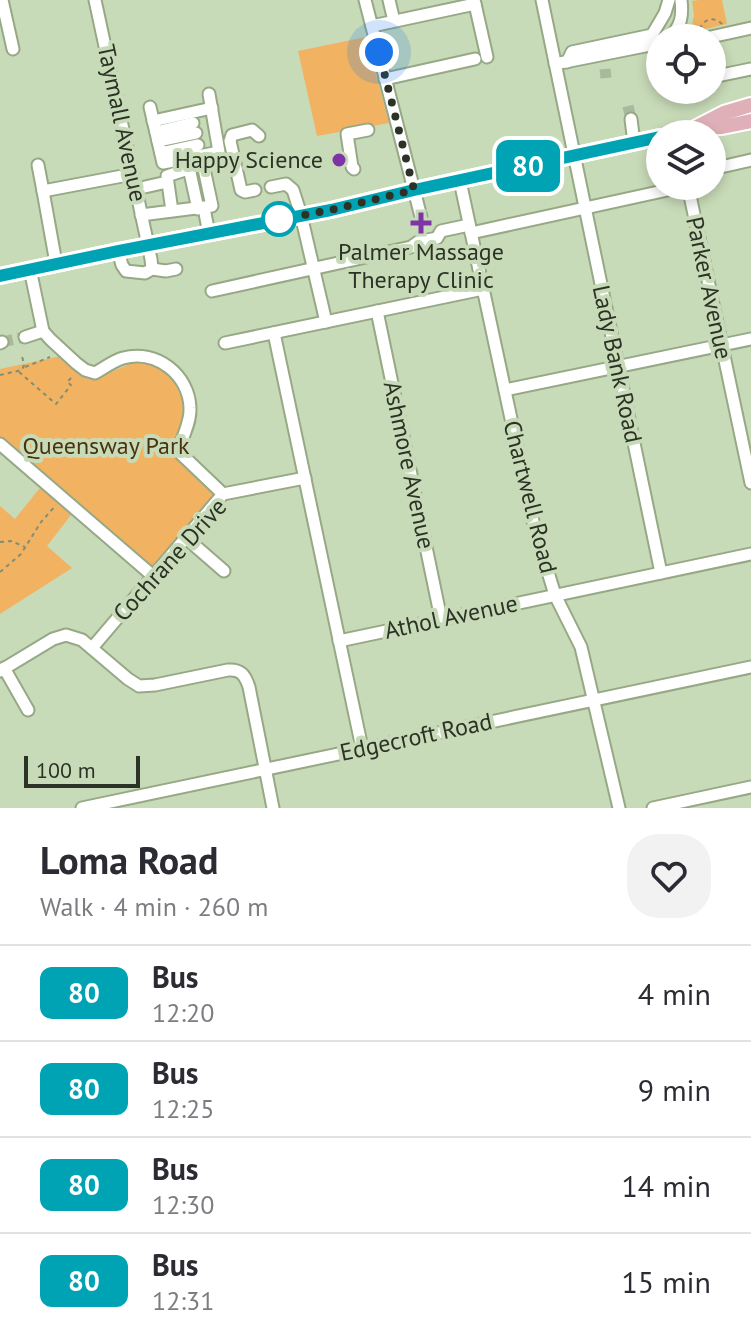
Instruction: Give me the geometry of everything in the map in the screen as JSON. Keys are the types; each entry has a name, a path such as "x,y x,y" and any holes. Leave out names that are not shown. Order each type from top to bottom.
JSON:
{"main road":[{"path":"708,120 751,105"},
{"path":"726,126 751,121"},
{"path":"0,276 331,210 646,140"}],"street":[{"path":"2,0 13,49"},
{"name":"Taymall Avenue","path":"95,0 152,269"},
{"path":"365,0 421,217"},
{"path":"389,0 394,21"},
{"name":"Lady Bank Road","path":"542,0 561,63 585,207 661,573"},
{"path":"661,24 669,0"},
{"path":"680,24 681,0"},
{"path":"372,26 474,2 481,58 385,79"},
{"path":"726,34 751,28"},
{"path":"561,63 601,50 646,42"},
{"path":"601,50 605,69"},
{"path":"726,74 751,69"},
{"path":"150,107 163,163 219,152 206,129 209,94"},
{"path":"631,119 634,143"},
{"path":"157,137 206,129"},
{"path":"157,137 206,129"},
{"path":"157,137 206,129"},
{"path":"255,190 245,192 240,189 230,141 232,135 252,130 259,136"},
{"path":"354,169 347,134 368,130"},
{"path":"726,166 751,160"},
{"path":"141,215 212,206 203,164 169,174 167,182 172,211"},
{"path":"38,165 56,263"},
{"path":"43,191 133,174"},
{"name":"Chartwell Road","path":"460,181 535,533 555,595 577,635 619,808"},
{"path":"136,189 167,182"},
{"path":"271,187 281,184 290,186 301,215 326,322"},
{"path":"212,291 411,247 418,242 437,238 441,231 470,229 646,194"},
{"name":"Parker Avenue","path":"690,200 751,483"},
{"path":"201,209 209,234"},
{"path":"118,251 126,271 145,273 152,269 176,269"},
{"path":"30,269 43,331 76,363 93,374 111,363 131,357 158,361 184,383 190,405 190,420 179,452 223,494"},
{"path":"225,343 483,289"},
{"name":"Ashmore Avenue","path":"377,311 441,619"},
{"path":"25,337 43,331"},
{"path":"274,333 362,748"},
{"path":"505,390 751,339"},
{"path":"0,444 153,576"},
{"name":"Cochrane Drive","path":"92,648 223,494 305,478"},
{"path":"186,538 224,571"},
{"name":"Athol Avenue","path":"339,641 751,554"},
{"path":"28,710 2,670 59,636 74,636 139,686 228,670 239,671 244,674 249,687 273,808"},
{"name":"Edgecroft Road","path":"82,808 751,667"},
{"path":"653,808 751,787"}],"path":[{"path":"704,24 710,19 721,24"},
{"path":"22,356 24,367"},
{"path":"19,372 50,357"},
{"path":"0,375 19,372 56,404 71,385 67,382 72,377"},
{"path":"0,572 21,554 41,522 57,504"},
{"path":"0,542 11,541 25,547"}],"green space":[{"path":"722,0 727,24 692,24 692,1"},
{"path":"366,37 389,123 317,136 298,51"},
{"name":"Queensway Park","path":"61,356 92,380 132,363 150,364 172,376 184,394 187,417 174,446 175,455 212,490 214,496 155,566 149,566 78,506 47,546 72,568 0,614 0,506 15,519 47,479 0,439 0,369"}],"tunnel":[{"path":"605,69 606,78"},
{"path":"628,106 631,119"},
{"path":"2,342 25,337"}],"bus line":[{"name":"80","path":"0,276 331,210 646,140"}],"place":[{"name":"Happy Science","path":"339,160"},
{"name":"Palmer Massage Therapy Clinic","path":"421,223"}],"route":[{"path":"279,219 271,221 414,190 379,52"}]}
